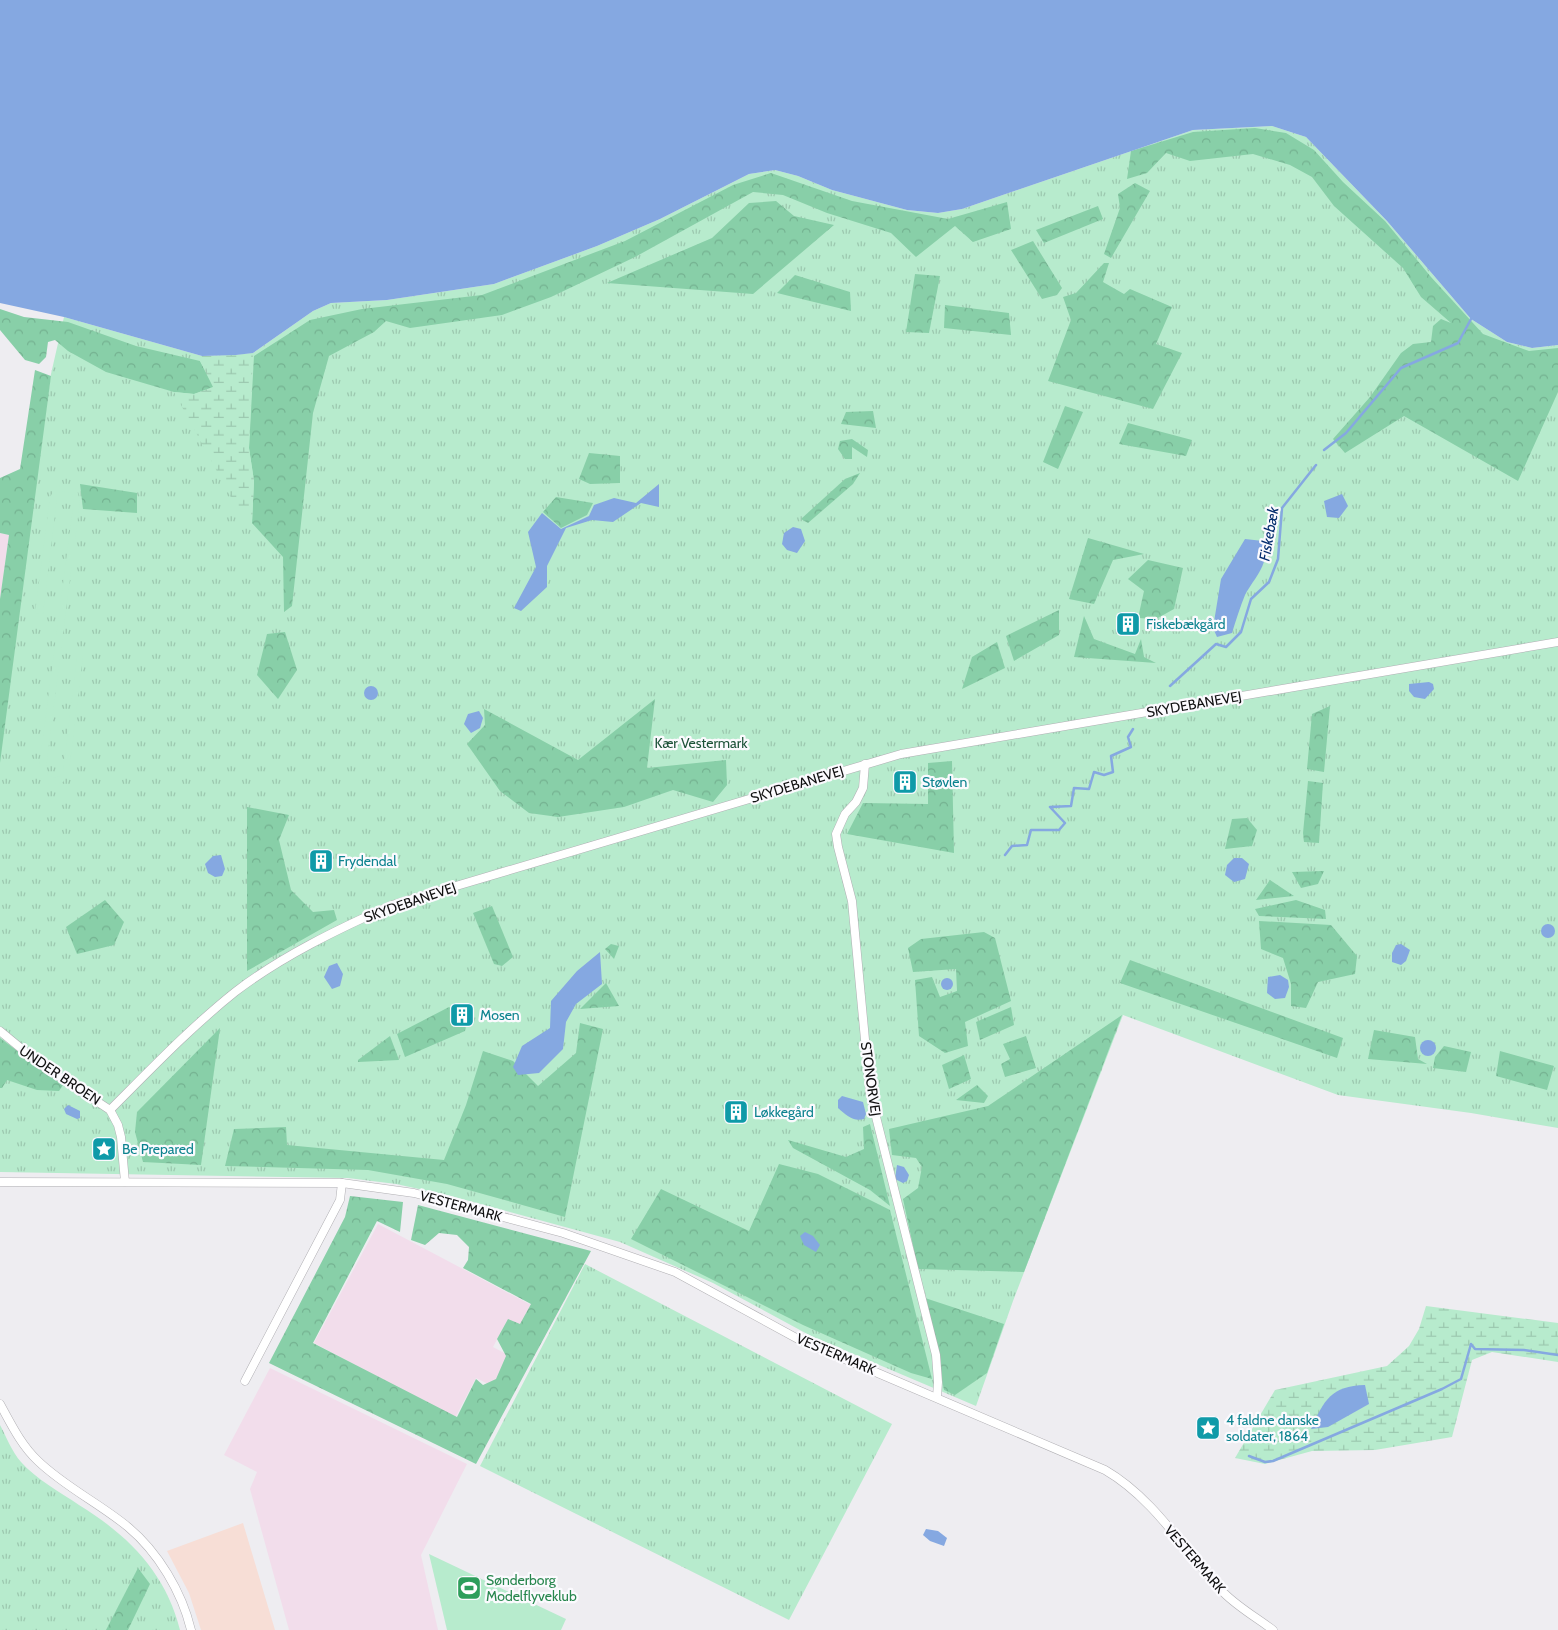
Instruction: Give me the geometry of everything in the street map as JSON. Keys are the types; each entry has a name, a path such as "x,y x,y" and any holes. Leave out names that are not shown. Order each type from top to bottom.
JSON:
{"street":[{"name":"SKYDEBANEVEJ","path":"110,1110 180,1040 236,992 271,968 351,924 392,905 865,764 913,752 1558,642"},
{"name":"STONORVEJ","path":"865,764 862,788 856,802 845,814 836,834 852,902 870,1092 936,1355 937,1397"},
{"name":"UNDER BROEN","path":"0,1031 40,1064 110,1110 118,1125 121,1137 125,1182"},
{"name":"VESTERMARK","path":"0,1182 342,1184 414,1193 563,1233 616,1251 674,1272 798,1339 1105,1470 1127,1483 1146,1501 1226,1595 1273,1630"},
{"path":"245,1381 340,1200 342,1184"},
{"path":"0,1404 20,1441 36,1460 57,1479 128,1527 145,1545 158,1561 178,1593 191,1630"}],"shaded area":[{"path":"0,533 9,535 0,599"},
{"path":"378,1224 531,1305 519,1327 507,1321 493,1347 510,1356 494,1387 476,1378 455,1418 314,1343"},
{"path":"270,1368 467,1464 421,1555 438,1630 289,1630 250,1489 257,1472 224,1455"},
{"path":"243,1523 275,1630 201,1630 189,1593 167,1551"}],"green space":[{"name":"Kær Vestermark","path":"1272,126 1306,137 1387,221 1471,319 1507,342 1532,348 1558,345 1558,1128 1471,1113 1338,1095 1123,1015 1013,1301 976,1406 811,1336 713,1283 620,1242 451,1196 396,1184 348,1178 0,1172 0,736 51,374 64,317 202,356 253,353 313,311 331,303 387,300 494,284 597,246 660,219 749,174 775,170 798,176 832,190 907,210 938,213 962,209 1193,130"},
{"path":"1255,128 1286,133 1314,150 1343,182 1385,221 1431,277 1483,334 1529,351 1558,348 1558,392 1518,481 1404,416 1345,453 1333,439 1370,397 1401,353 1413,344 1431,342 1433,326 1441,319 1451,323 1421,297 1403,268 1334,206 1312,177 1290,165 1253,154 1190,161 1166,153 1147,173 1127,179 1131,151 1193,132"},
{"path":"771,173 852,201 948,219 1007,202 1011,229 973,242 955,226 916,257 891,233 827,213 783,195 753,192 635,257 551,297 502,315 410,328 386,321 374,332 329,356 313,413 292,606 284,612 283,557 252,523 254,481 249,448 254,356 310,320 362,309 482,295 625,241 733,185"},
{"path":"1135,183 1150,191 1111,258 1104,254 1120,208 1118,194"},
{"path":"776,201 794,216 834,225 753,294 607,283 712,238 749,203"},
{"path":"1098,206 1103,219 1044,243 1036,230"},
{"path":"1033,241 1062,288 1057,295 1042,299 1011,250"},
{"path":"1104,263 1109,263 1103,282 1124,294 1130,289 1172,307 1156,344 1182,353 1153,409 1048,381 1071,320 1063,297 1076,293"},
{"path":"915,274 940,276 929,333 906,332"},
{"path":"795,275 850,292 851,311 777,293"},
{"path":"945,305 1009,313 1011,335 944,328"},
{"path":"0,309 24,317 68,322 136,346 200,361 214,387 194,394 174,392 106,372 68,351 55,340 48,342 46,357 39,364 25,360 0,330"},
{"path":"253,353 249,448 254,481 252,523 233,501 174,392 194,394 213,387 200,361 202,356"},
{"path":"35,370 51,376 0,763 0,599 9,535 0,533 0,478 20,469"},
{"path":"1065,406 1083,412 1058,469 1043,462"},
{"path":"873,411 876,428 841,424 846,412"},
{"path":"1128,423 1192,440 1186,456 1119,444"},
{"path":"852,439 868,450 867,457 852,447 852,459 845,459 838,449 840,441"},
{"path":"589,453 620,456 620,483 590,484 579,479"},
{"path":"860,473 853,484 808,523 801,519 845,479"},
{"path":"67,484 77,490 80,501 46,768 48,775 53,778 60,776 63,771 77,656 83,656 69,772 63,782 52,785 42,779 39,768 74,500 72,494 67,491 60,492 57,498 43,614 35,613 50,497 56,487"},
{"path":"80,484 137,493 137,513 83,509"},
{"path":"556,497 593,503 587,515 561,528 543,512"},
{"path":"1088,538 1144,554 1113,560 1094,604 1069,599"},
{"path":"1148,560 1183,568 1174,609 1156,619 1138,618 1144,591 1128,579"},
{"path":"1059,610 1059,635 1014,661 1006,636"},
{"path":"1084,616 1094,639 1135,654 1141,639 1144,657 1156,663 1074,657"},
{"path":"285,632 297,670 278,699 257,675 267,634"},
{"path":"997,642 1005,668 962,689 972,657"},
{"path":"655,699 647,768 726,760 727,785 713,802 673,790 624,807 558,817 529,813 500,791 467,744 485,725 484,709 578,760"},
{"path":"1330,706 1324,772 1307,769 1312,714"},
{"path":"952,761 954,853 847,834 863,803 928,804 928,763"},
{"path":"1308,781 1323,783 1319,843 1304,842 1303,833"},
{"path":"247,807 289,815 279,840 291,890 313,912 334,910 337,920 247,971"},
{"path":"1247,818 1257,830 1252,846 1225,849 1232,819"},
{"path":"1324,871 1318,884 1301,888 1292,872"},
{"path":"1270,880 1294,896 1256,900"},
{"path":"105,900 124,922 114,945 77,954 66,927"},
{"path":"1296,900 1325,910 1326,919 1259,916 1255,909"},
{"path":"492,906 513,957 502,966 494,964 473,913"},
{"path":"1259,921 1331,925 1357,956 1355,974 1318,982 1306,1008 1291,1006 1291,984 1283,958 1261,949"},
{"path":"984,932 995,938 1011,1001 965,1022 968,1046 945,1053 919,1036 915,980 932,977 940,997 957,991 956,969 913,972 908,948 921,939"},
{"path":"611,944 619,946 614,959 605,949"},
{"path":"1130,960 1343,1038 1337,1058 1120,983"},
{"path":"606,983 619,1006 580,1009"},
{"path":"449,1007 467,1020 465,1031 405,1057 397,1034"},
{"path":"1011,1007 1014,1025 980,1040 976,1022"},
{"path":"1122,1015 1024,1272 918,1269 903,1199 918,1188 922,1167 916,1158 892,1155 889,1129 988,1106"},
{"path":"580,1023 603,1029 565,1217 447,1184 368,1170 225,1166 234,1129 286,1127 287,1145 444,1160 466,1105 483,1051 513,1061 538,1086 576,1053"},
{"path":"220,1028 201,1165 143,1162 135,1132 137,1112"},
{"path":"1374,1030 1415,1037 1418,1059 1427,1064 1368,1059"},
{"path":"390,1036 399,1060 358,1062 358,1060"},
{"path":"1026,1036 1036,1068 1005,1077 1001,1064 1010,1059 1003,1044"},
{"path":"0,1038 63,1085 59,1091 37,1090 7,1080 2,1088 0,1088"},
{"path":"1444,1046 1471,1052 1466,1072 1433,1068 1435,1057"},
{"path":"1500,1051 1554,1066 1547,1090 1496,1076"},
{"path":"964,1055 971,1079 949,1089 942,1065"},
{"path":"977,1085 988,1096 984,1103 956,1100"},
{"path":"870,1124 890,1206 870,1190 793,1148 788,1140 846,1157 864,1149 863,1127"},
{"path":"779,1164 818,1174 890,1210 932,1379 911,1373 803,1325 631,1239 661,1189 749,1231"},
{"path":"350,1196 403,1202 400,1232 377,1221 313,1343 457,1417 476,1379 483,1385 496,1379 506,1356 497,1339 508,1319 520,1324 531,1304 463,1268 468,1260 469,1247 457,1235 439,1233 425,1245 411,1240 418,1205 591,1251 476,1464 269,1363 345,1217"},
{"path":"585,1264 892,1424 789,1620 480,1466"},
{"path":"925,1298 1004,1324 987,1373 955,1395 944,1390"},
{"path":"1426,1306 1558,1323 1558,1362 1492,1352 1472,1360 1452,1437 1375,1450 1312,1451 1265,1464 1235,1458 1275,1390 1387,1366 1409,1346 1419,1329","holes":["1368,1404 1341,1419 1319,1413"]},
{"path":"0,1425 15,1454 27,1468 48,1485 113,1529 143,1557 165,1591 174,1609 180,1630 0,1630"},
{"name":"Sønderborg Modelflyveklub","path":"429,1554 566,1619 561,1630 447,1630"},
{"path":"138,1568 150,1584 128,1630 106,1630"}],"water":[{"path":"0,0 1558,0 1558,345 1532,348 1507,342 1471,319 1387,221 1306,137 1272,126 1193,130 962,209 938,213 907,210 832,190 798,176 775,170 749,174 660,219 597,246 494,284 387,300 331,303 313,311 253,353 202,356 64,317 0,303"},
{"path":"659,484 659,507 641,503 613,522 592,520 566,528 547,566 547,587 521,611 514,608 536,567 528,532 542,513 561,529 589,516 594,505 614,498 636,503"},
{"path":"1342,494 1348,506 1339,518 1327,517 1324,501"},
{"path":"793,527 801,529 805,541 797,553 787,550 782,544 784,533"},
{"path":"1245,539 1263,541 1265,549 1264,563 1245,595 1232,633 1217,637 1213,628 1221,579"},
{"path":"1429,682 1433,684 1434,689 1425,699 1414,697 1409,691 1409,684"},
{"path":"371,686 376,688 378,693 376,698 371,700 366,698 364,693 366,688"},
{"path":"479,711 483,718 480,728 471,733 464,724 468,714"},
{"path":"221,855 225,869 222,876 215,877 208,873 205,864 213,856"},
{"path":"1234,858 1242,858 1249,864 1245,879 1234,882 1225,875 1227,865"},
{"path":"1545,924 1551,924 1555,931 1551,938 1545,938 1541,934 1541,928"},
{"path":"1401,944 1410,950 1406,961 1401,965 1392,962 1392,953 1396,945"},
{"path":"600,952 602,984 576,1004 566,1022 563,1049 539,1073 518,1075 513,1067 522,1046 550,1028 551,1001 577,971"},
{"path":"337,963 343,974 340,986 332,989 324,977 329,966"},
{"path":"1280,975 1288,980 1289,987 1285,998 1275,999 1267,993 1268,977"},
{"path":"945,978 949,978 953,984 949,990 945,990 941,986 941,982"},
{"path":"1428,1040 1436,1048 1428,1056 1420,1048"},
{"path":"842,1096 863,1102 866,1114 864,1119 853,1119 838,1108 838,1100"},
{"path":"68,1105 80,1111 80,1118 77,1119 66,1114 64,1109"},
{"path":"897,1165 904,1167 909,1175 907,1181 903,1183 895,1179"},
{"path":"805,1232 813,1236 820,1245 816,1252 804,1245 800,1236"},
{"path":"1365,1385 1369,1404 1328,1427 1311,1429 1320,1410 1330,1396 1344,1388"},
{"path":"926,1529 938,1531 947,1538 944,1546 930,1541 923,1535"}],"waterway":[{"name":"Fiskebæk","path":"1324,450 1346,433 1401,368 1458,343 1471,319"},
{"name":"Fiskebæk","path":"1170,686 1216,644 1226,647 1241,632 1251,599 1269,582 1278,559 1282,508 1316,465"},
{"name":"Fiskebæk","path":"1005,855 1012,846 1027,845 1031,830 1059,830 1065,823 1050,807 1071,806 1074,788 1089,789 1094,772 1104,775 1113,772 1111,756 1131,747 1128,737 1133,729"},
{"path":"1249,1456 1265,1462 1273,1461 1442,1389 1461,1379 1471,1344 1475,1349 1524,1350 1558,1355"}],"place":[{"name":"Fiskebækgård","path":"1128,624"},
{"name":"Støvlen","path":"905,782"},
{"name":"Frydendal","path":"321,861"},
{"name":"Mosen","path":"462,1015"},
{"name":"Løkkegård","path":"736,1112"},
{"name":"Be Prepared","path":"104,1149"},
{"name":"4 faldne danske soldater, 1864","path":"1208,1428"},
{"name":"Sønderborg Modelflyveklub","path":"469,1588"}]}
